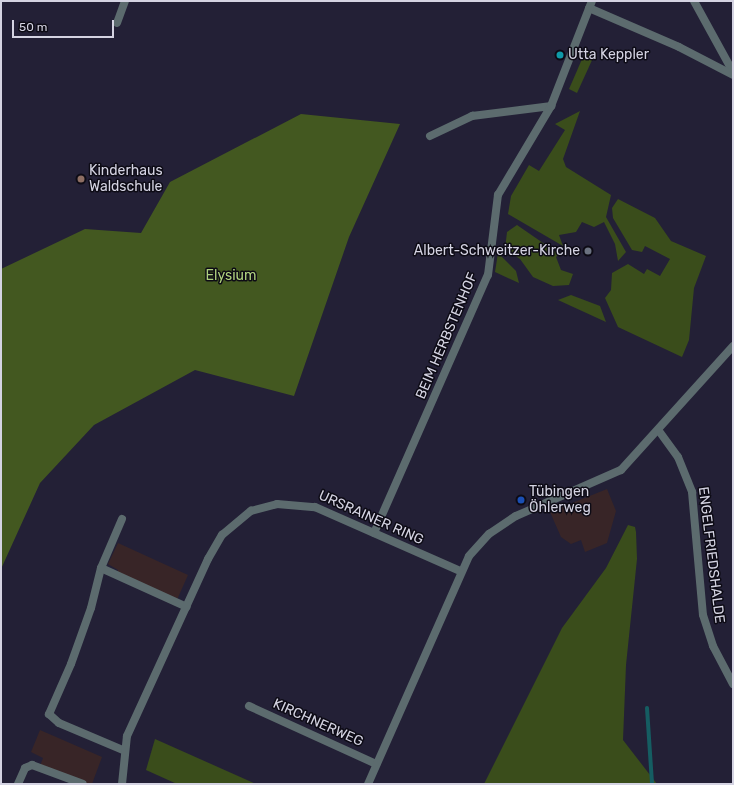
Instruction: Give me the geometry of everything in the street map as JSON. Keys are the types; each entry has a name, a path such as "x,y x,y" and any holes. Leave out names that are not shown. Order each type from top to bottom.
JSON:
{"street":[{"path":"117,23 125,1"},
{"path":"694,1 733,72"},
{"name":"BEIM HERBSTENHOF","path":"374,533 482,290 494,237 498,196 551,106 590,5 679,47 733,76"},
{"path":"430,136 472,116 551,106"},
{"path":"368,784 460,572 469,556 500,525 608,478 632,461 733,346"},
{"name":"ENGELFRIEDSHALDE","path":"659,431 678,457 692,492 703,615 713,646 733,684"},
{"name":"URSRAINER RING","path":"122,784 123,750 133,720 222,535 251,510 277,504 302,504 374,533 460,572"},
{"path":"122,519 101,568 92,608 49,714 59,723 123,750"},
{"path":"101,568 187,607"},
{"name":"KIRCHNERWEG","path":"249,706 376,764"},
{"path":"18,784 25,768 32,765 83,784"}],"shaded area":[{"path":"607,489 616,511 607,543 585,552 581,540 571,544 561,537 550,512"},
{"path":"118,543 188,575 176,602 116,575 118,570 108,564"},
{"path":"40,730 102,757 92,784 83,784 40,766 43,758 31,752"}],"green space":[{"path":"586,50 593,58 577,93 569,89"},
{"path":"580,111 563,159 566,167 611,195 606,217 626,252 618,261 615,244 604,222 594,227 582,222 576,232 559,235 563,246 508,214 511,196 529,165 539,171 565,130 555,124"},
{"name":"Elysium","path":"301,114 400,124 349,237 294,396 195,370 94,425 40,483 1,569 1,269 85,229 141,233 170,182"},
{"path":"618,199 655,218 671,241 706,256 694,288 689,340 682,357 618,327 605,298 611,290 612,273 628,264 644,274 647,269 660,276 670,259 645,246 642,252 632,250 613,218 612,208"},
{"path":"517,225 559,254 556,257 561,270 573,274 569,285 553,286 533,277 520,259 505,249 507,232"},
{"path":"498,253 516,271 519,283 495,272"},
{"path":"571,295 600,306 606,322 558,300"},
{"path":"628,525 635,527 637,559 626,665 623,740 657,784 484,784 562,628 606,568"},
{"path":"155,739 256,784 177,784 146,770"}],"waterway":[{"path":"647,708 652,784"}],"place":[{"name":"Utta Keppler","path":"560,55"},
{"name":"Kinderhaus Waldschule","path":"81,179"},
{"name":"Albert-Schweitzer-Kirche","path":"588,251"},
{"name":"Tübingen Öhlerweg","path":"521,500"}]}
